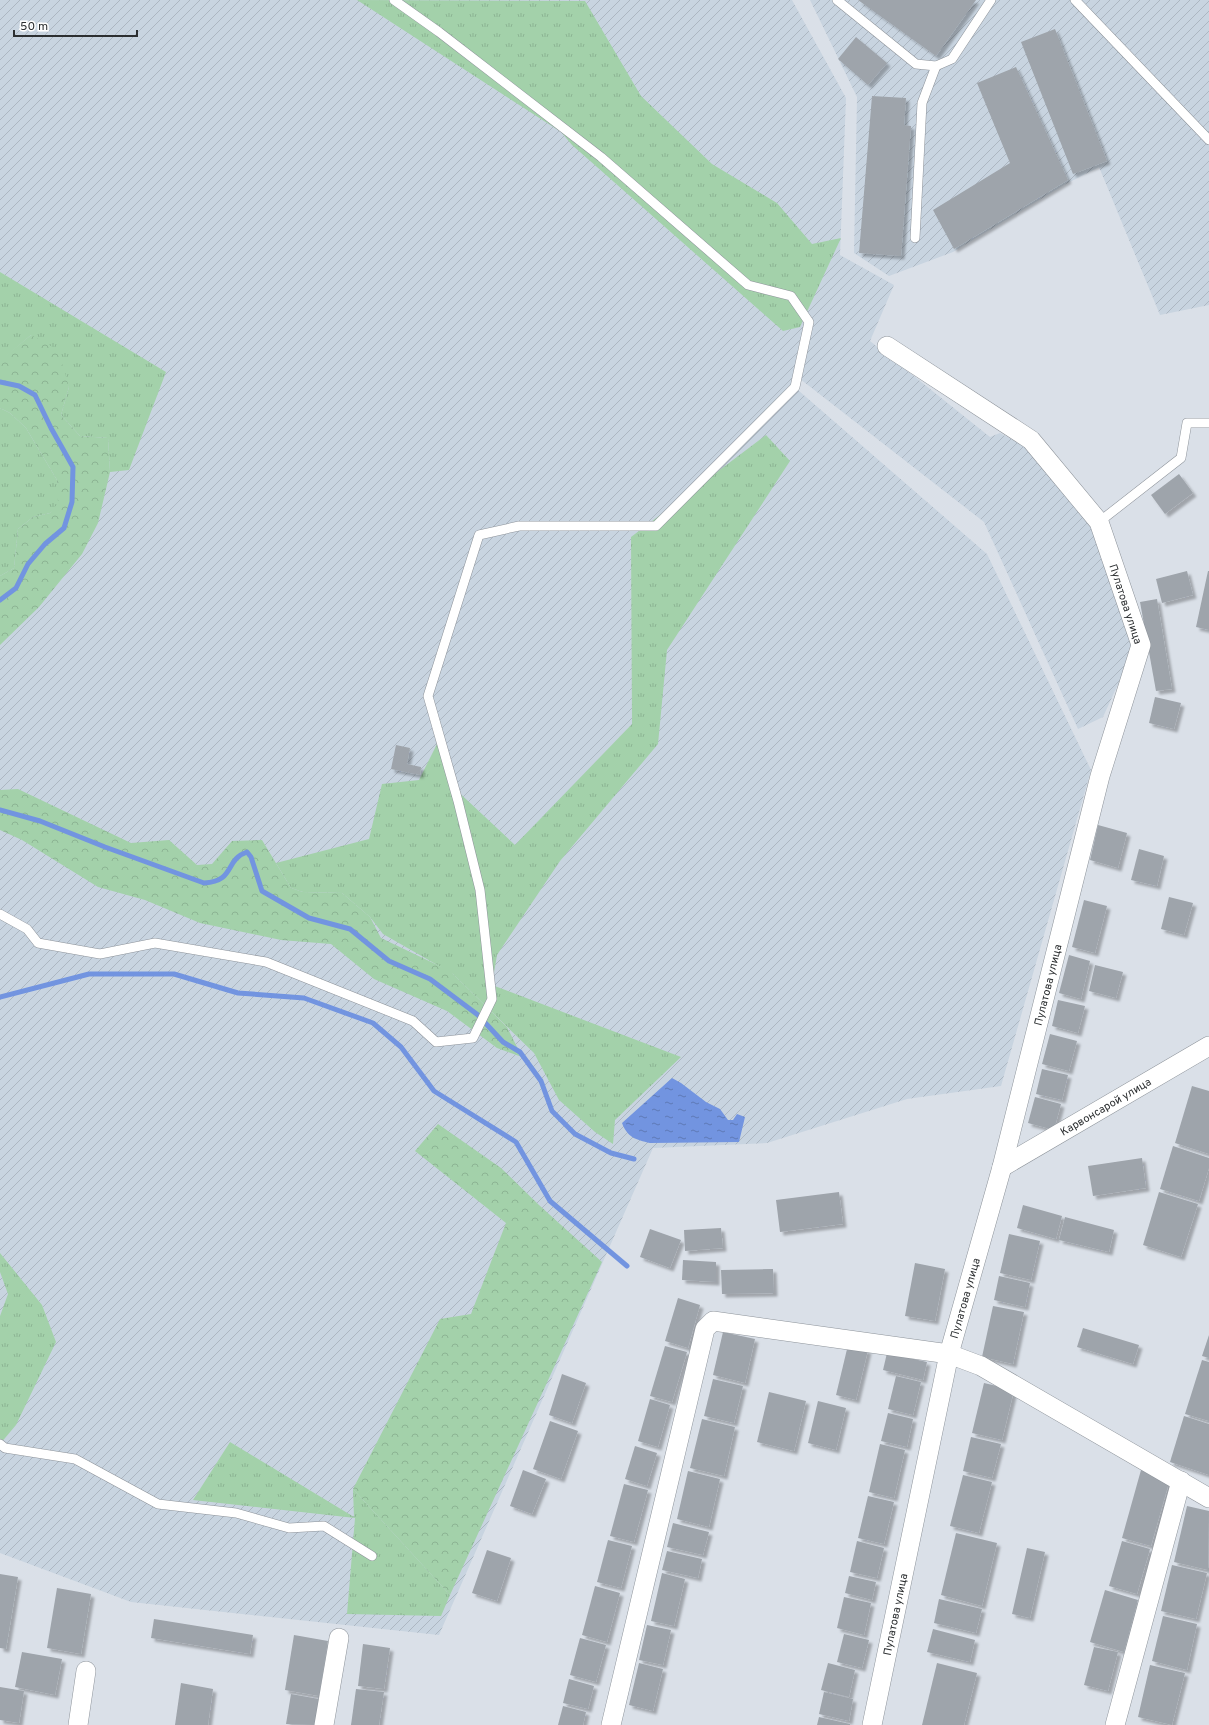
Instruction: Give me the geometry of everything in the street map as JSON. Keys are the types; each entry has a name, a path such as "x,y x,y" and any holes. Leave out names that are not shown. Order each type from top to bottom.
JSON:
{"street":[{"name":"Пулатова улица","path":"872,1725 949,1354 1002,1167 1100,776 1141,645 1099,522 1031,440 886,346"},
{"name":"Карвонсарой улица","path":"1002,1167 1209,1046"},
{"path":"611,1725 705,1329 713,1321 949,1354 981,1366 1209,1498"},
{"path":"1115,1725 1181,1481"},
{"path":"324,1725 339,1638"},
{"path":"78,1725 86,1671"}],"lane":[{"path":"0,914 27,929 38,943 100,954 155,943 266,962 413,1021 436,1042 473,1038 492,999 480,890 458,801 428,696 479,535 519,526 656,526 795,387 809,322 791,296 748,286 601,157 439,32 394,0"},
{"path":"837,0 916,64 936,66 952,59 991,0"},
{"path":"1075,0 1209,140"},
{"path":"915,238 922,103 936,66"},
{"path":"1099,522 1181,458 1187,423 1209,423"},
{"path":"0,1444 5,1448 75,1459 158,1504 236,1513 289,1528 324,1526 372,1556"}],"shaded area":[{"path":"0,0 792,0 846,98 840,255 894,285 870,341 990,437 1000,433 1027,448 1093,525 1135,647 1103,717 1078,729 984,522 795,375 791,384 987,554 1091,770 1001,1086 907,1099 767,1143 653,1148 439,1635 131,1602 0,1553"},
{"path":"810,0 1209,0 1209,305 1160,315 1099,167 1064,185 953,252 889,276 854,253 857,97"}],"green space":[{"path":"357,0 585,1 641,96 712,164 777,203 812,244 841,238 800,327 783,331 572,145 561,132"},
{"path":"0,272 166,372 129,470 110,472 108,438 80,436 61,415 69,387 31,335 4,358 0,357"},
{"path":"31,335 58,350 69,387 61,415 80,436 108,438 110,472 98,523 82,554 39,607 0,645 0,576 14,568 18,529 33,517 50,513 58,503 57,480 26,428 10,413 0,408 0,357 4,357"},
{"path":"0,408 10,413 26,428 57,480 61,504 50,513 33,517 18,529 14,568 0,576"},
{"path":"766,435 790,461 667,650 658,744 560,861 497,955 492,985 681,1057 615,1120 613,1144 595,1132 559,1100 534,1053 453,974 383,934 370,917 342,893 303,892 291,888 276,863 369,839 382,784 419,780 437,744 452,786 515,845 632,724 631,537"},
{"path":"18,789 131,843 169,840 197,865 212,864 232,841 262,840 291,888 303,892 342,893 370,917 381,938 450,971 507,1027 522,1057 497,1048 447,1011 374,979 331,944 281,940 200,923 145,900 98,887 22,840 0,830 0,790"},
{"path":"438,1124 501,1168 602,1262 450,1595 353,1489 440,1319 471,1314 506,1223 415,1151"},
{"path":"0,1253 42,1305 56,1342 16,1425 0,1444 0,1316 8,1294 0,1272"},
{"path":"230,1442 354,1517 353,1489 450,1595 441,1616 347,1614 355,1518 193,1500"}],"water":[{"path":"672,1078 706,1102 720,1109 728,1120 733,1120 737,1114 745,1117 739,1142 650,1143 640,1141 629,1135 622,1123"}],"building":[{"path":"858,0 976,0 936,56"},
{"path":"1055,29 1107,161 1073,174 1021,42"},
{"path":"856,37 887,63 868,85 838,59"},
{"path":"1016,67 1068,180 954,249 933,210 1010,163 977,83"},
{"path":"872,96 906,98 904,125 911,126 901,256 859,253"},
{"path":"1179,474 1193,493 1165,514 1151,495"},
{"path":"1187,571 1193,595 1162,603 1156,579"},
{"path":"1209,571 1209,630 1196,627"},
{"path":"1157,599 1172,689 1156,691 1140,602"},
{"path":"1155,697 1181,703 1174,729 1149,723"},
{"path":"396,745 410,748 407,764 421,767 420,775 391,769"},
{"path":"1098,825 1127,833 1118,868 1090,860"},
{"path":"1139,849 1164,856 1157,886 1131,880"},
{"path":"1169,897 1193,903 1184,935 1161,929"},
{"path":"1084,900 1107,906 1095,953 1072,947"},
{"path":"1069,955 1090,961 1081,999 1059,993"},
{"path":"1095,965 1123,972 1116,998 1089,991"},
{"path":"1058,1000 1085,1006 1078,1033 1052,1026"},
{"path":"1050,1034 1077,1041 1069,1071 1042,1064"},
{"path":"1042,1069 1068,1075 1062,1100 1036,1094"},
{"path":"1192,1086 1209,1091 1209,1154 1175,1143"},
{"path":"1035,1097 1061,1104 1054,1130 1028,1123"},
{"path":"1173,1146 1209,1158 1209,1168 1199,1201 1160,1189"},
{"path":"1142,1158 1146,1188 1093,1196 1088,1166"},
{"path":"839,1192 843,1224 780,1232 776,1200"},
{"path":"1159,1192 1198,1204 1181,1257 1143,1245"},
{"path":"1023,1205 1062,1216 1056,1239 1017,1228"},
{"path":"1065,1217 1114,1230 1109,1252 1059,1240"},
{"path":"721,1228 723,1248 685,1251 684,1230"},
{"path":"650,1229 681,1240 670,1268 640,1257"},
{"path":"1009,1234 1040,1241 1031,1280 1000,1273"},
{"path":"683,1260 716,1262 716,1282 682,1280"},
{"path":"915,1263 945,1269 935,1321 905,1316"},
{"path":"773,1269 774,1293 722,1294 721,1270"},
{"path":"999,1276 1030,1283 1025,1307 994,1300"},
{"path":"678,1298 700,1305 688,1348 665,1341"},
{"path":"993,1306 1024,1312 1013,1364 982,1357"},
{"path":"1083,1328 1139,1345 1133,1364 1077,1347"},
{"path":"723,1332 755,1339 745,1383 713,1375"},
{"path":"1209,1335 1209,1358 1202,1356"},
{"path":"848,1345 868,1350 856,1400 836,1395"},
{"path":"665,1346 687,1352 672,1402 650,1396"},
{"path":"887,1353 927,1362 923,1380 883,1370"},
{"path":"1202,1360 1209,1362 1209,1421 1185,1414"},
{"path":"562,1374 586,1383 572,1423 549,1415"},
{"path":"896,1376 921,1382 913,1415 888,1409"},
{"path":"713,1379 743,1386 734,1423 704,1416"},
{"path":"984,1383 1014,1390 1002,1440 972,1433"},
{"path":"769,1392 806,1401 794,1451 757,1442"},
{"path":"650,1399 670,1405 658,1447 638,1441"},
{"path":"818,1401 846,1408 836,1450 808,1443"},
{"path":"888,1413 913,1419 907,1447 881,1441"},
{"path":"1184,1416 1209,1424 1209,1475 1170,1462"},
{"path":"702,1419 735,1427 724,1476 690,1468"},
{"path":"550,1421 578,1431 561,1479 533,1469"},
{"path":"971,1437 1001,1444 992,1478 963,1471"},
{"path":"880,1444 905,1450 894,1498 869,1492"},
{"path":"635,1446 657,1453 647,1486 625,1479"},
{"path":"523,1470 546,1479 532,1514 510,1506"},
{"path":"1141,1470 1170,1479 1151,1546 1122,1538"},
{"path":"688,1471 720,1479 709,1527 677,1519"},
{"path":"963,1475 992,1482 979,1533 950,1526"},
{"path":"624,1484 648,1490 634,1542 610,1536"},
{"path":"868,1496 894,1502 884,1544 858,1538"},
{"path":"1187,1506 1209,1511 1208,1570 1174,1562"},
{"path":"673,1523 709,1532 703,1555 667,1547"},
{"path":"956,1533 997,1543 982,1606 941,1595"},
{"path":"608,1540 632,1546 621,1588 597,1582"},
{"path":"857,1541 884,1548 877,1578 850,1572"},
{"path":"1122,1541 1150,1549 1137,1594 1109,1586"},
{"path":"1027,1548 1045,1552 1030,1618 1012,1614"},
{"path":"487,1550 511,1558 497,1601 472,1593"},
{"path":"667,1551 702,1559 698,1578 662,1570"},
{"path":"1172,1565 1207,1573 1196,1619 1161,1611"},
{"path":"662,1573 685,1579 674,1626 651,1621"},
{"path":"0,1574 18,1577 6,1649 0,1648"},
{"path":"849,1576 876,1582 872,1600 845,1593"},
{"path":"595,1586 620,1593 607,1642 582,1635"},
{"path":"57,1588 91,1594 81,1654 47,1648"},
{"path":"1105,1590 1138,1600 1124,1652 1090,1642"},
{"path":"844,1597 871,1603 864,1635 837,1628"},
{"path":"939,1599 982,1609 976,1633 934,1623"},
{"path":"1163,1616 1197,1624 1187,1670 1152,1661"},
{"path":"154,1619 253,1635 250,1654 151,1638"},
{"path":"647,1625 671,1630 663,1665 639,1660"},
{"path":"933,1629 975,1640 970,1662 927,1652"},
{"path":"844,1634 869,1640 862,1668 837,1662"},
{"path":"294,1635 328,1641 319,1696 285,1690"},
{"path":"580,1638 606,1645 596,1682 570,1675"},
{"path":"363,1644 390,1648 384,1689 358,1686"},
{"path":"1094,1647 1118,1652 1108,1691 1084,1685"},
{"path":"22,1652 62,1659 55,1695 15,1687"},
{"path":"639,1663 663,1669 653,1711 629,1705"},
{"path":"828,1663 855,1670 849,1697 821,1690"},
{"path":"937,1663 977,1673 964,1725 922,1725"},
{"path":"1150,1665 1185,1673 1172,1725 1138,1717"},
{"path":"569,1679 594,1686 588,1709 563,1703"},
{"path":"181,1683 213,1689 208,1725 175,1725"},
{"path":"0,1687 24,1691 19,1723 0,1720"},
{"path":"356,1689 384,1692 379,1725 351,1725"},
{"path":"824,1692 853,1699 849,1721 819,1714"},
{"path":"291,1694 319,1699 315,1725 286,1724"},
{"path":"563,1706 586,1712 583,1725 558,1725"},
{"path":"819,1717 850,1724 850,1725 817,1725"}],"waterway":[{"path":"0,382 19,386 35,395 51,428 73,467 72,502 64,528 45,544 28,564 16,588 0,600"},
{"path":"0,810 40,821 105,847 204,883 221,878 226,874 235,860 247,852 251,857 262,891 309,918 350,929 389,961 430,979 478,1015 503,1042 520,1052 541,1081 552,1111 575,1134 611,1153 634,1159"},
{"path":"0,997 89,974 174,974 238,993 304,998 373,1023 401,1047 434,1091 516,1142 550,1201 627,1266"}]}
